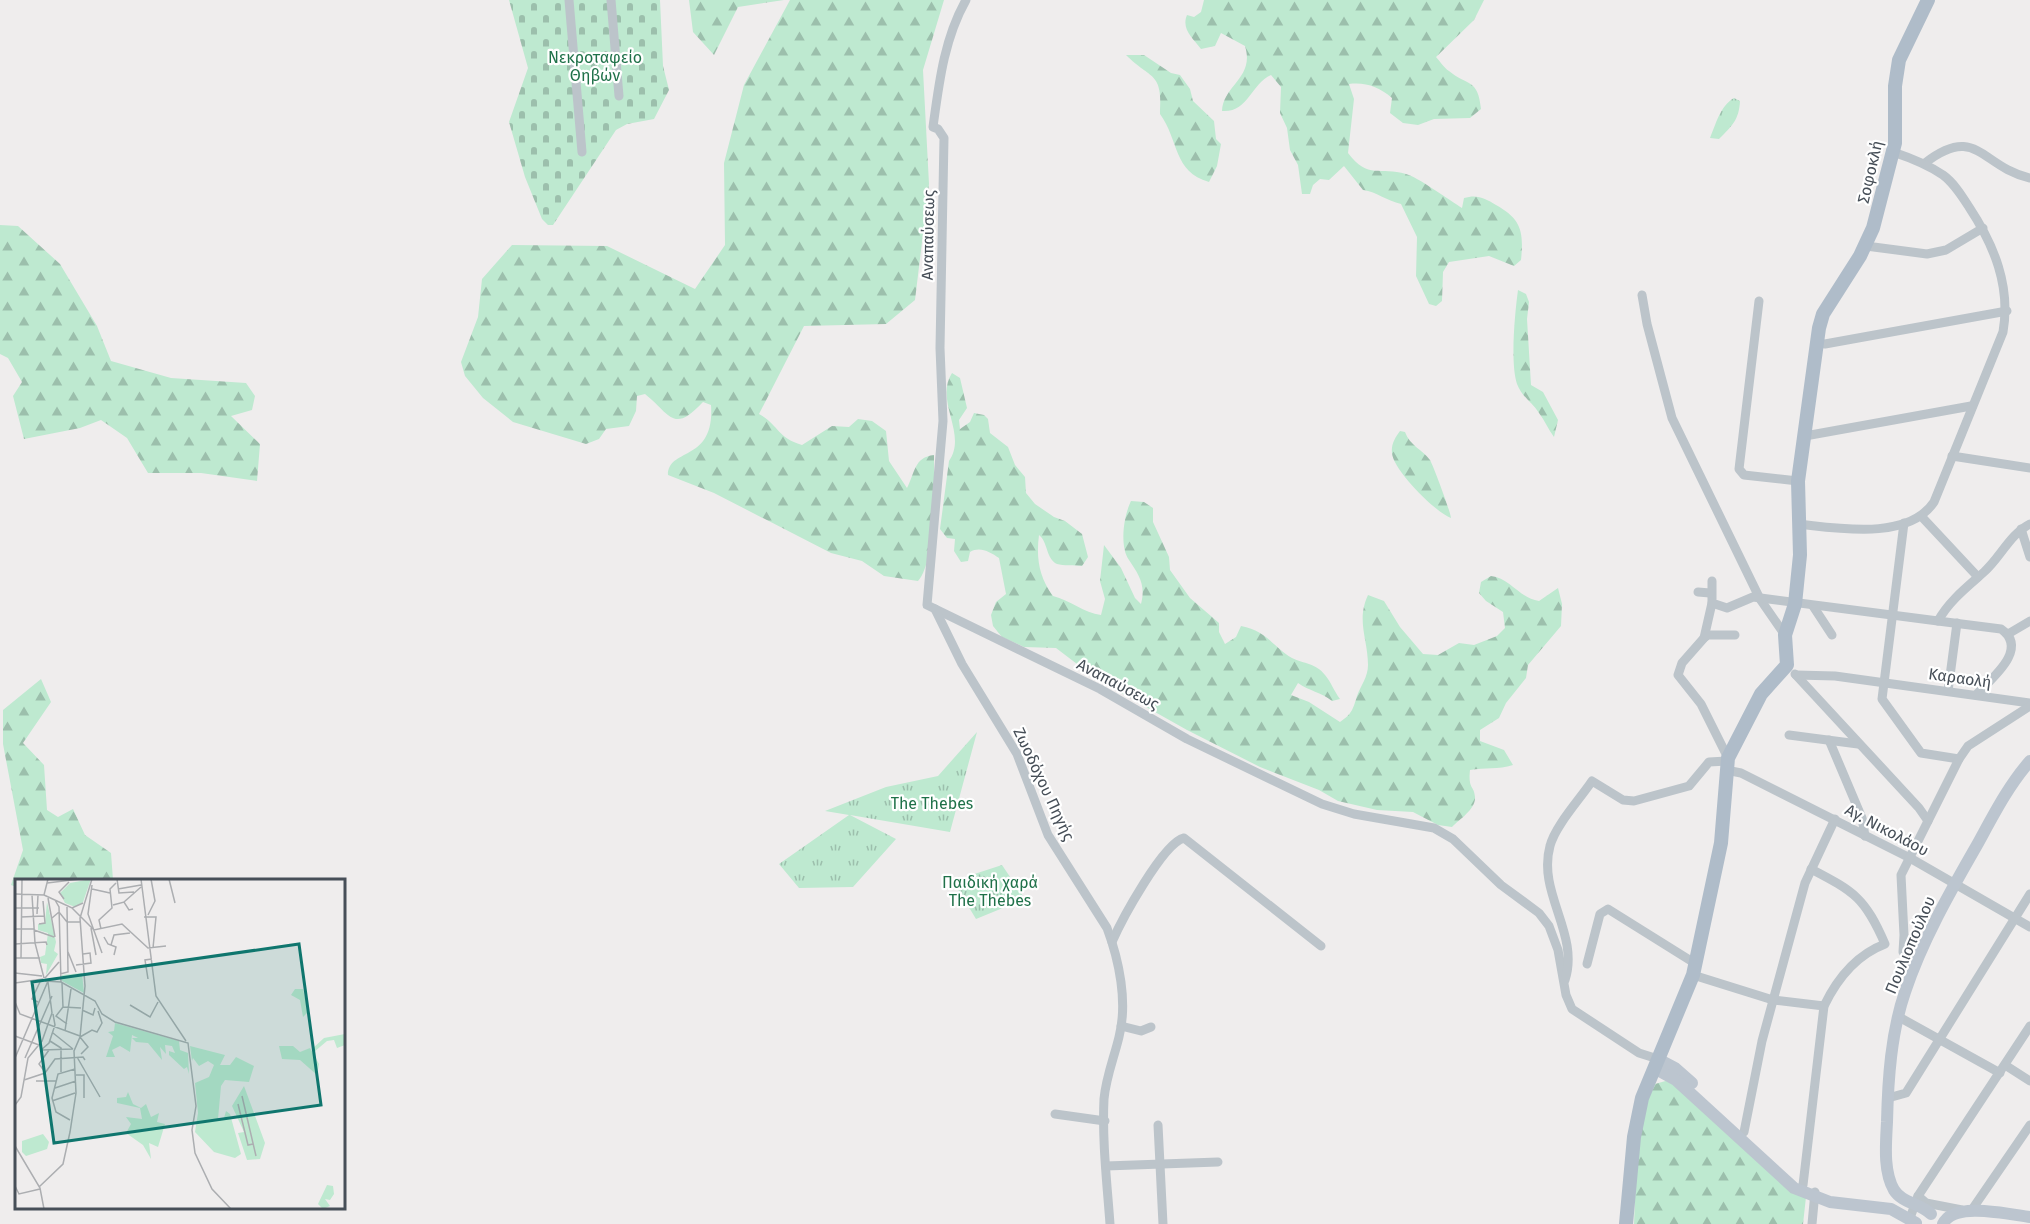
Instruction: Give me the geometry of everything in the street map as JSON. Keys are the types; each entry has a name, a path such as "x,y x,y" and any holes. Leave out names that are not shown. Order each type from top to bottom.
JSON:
{"main road":[{"name":"Σοφοκλή","path":"1791,670 1785,635 1795,604 1800,555 1798,482 1816,343 1823,314 1866,246 1893,152 1899,60 1928,0"},
{"path":"1626,1224 1634,1137 1642,1098 1694,969 1721,843 1726,807 1727,763 1761,694 1791,670"}],"street":[{"path":"569,0 582,152"},
{"path":"611,0 619,96"},
{"name":"Αναπαύσεως","path":"966,0 953,22 936,95 933,127 938,129 944,138 940,348 943,421 927,605 1100,689 1187,739 1312,800 1354,814 1434,828 1453,839 1501,885 1539,913 1549,926 1558,950 1566,995 1572,1009 1656,1064"},
{"path":"1924,163 1942,150 1960,145 1974,148 2017,175 2030,178"},
{"path":"1798,524 1861,531 1921,516 1934,502 1971,405 2003,332 2007,311 1999,264 1983,228 1952,185 1924,163 1893,152"},
{"path":"1866,246 1926,254 1946,250 1983,228"},
{"path":"1642,295 1647,324 1672,418 1760,599 1785,635"},
{"path":"1760,301 1739,469 1744,475 1798,482"},
{"path":"1816,343 1825,344 2007,311"},
{"path":"1805,436 1971,405"},
{"path":"1952,456 2030,468"},
{"path":"1921,516 1978,577"},
{"path":"1904,522 1882,699 1921,753 1959,759"},
{"path":"1938,621 1951,602 2026,526"},
{"path":"2026,526 2030,557"},
{"path":"1704,638 1712,581"},
{"path":"1698,592 1727,608 1753,597 2001,629 2008,633 2011,642 2009,661 1976,695"},
{"path":"1813,606 1832,635"},
{"name":"Ζωοδόχου Πηγής","path":"934,609 962,664 1017,754 1048,835 1107,928 1112,942 1121,986 1121,1026 1107,1082 1104,1121 1110,1224"},
{"path":"2008,633 2030,621"},
{"path":"1948,692 1957,623"},
{"path":"949,636 956,628 965,624"},
{"path":"1564,983 1569,965 1568,945 1550,890 1548,854 1555,835 1592,781 1623,800 1634,801 1695,783 1709,762 1727,763 1701,705 1678,675 1682,663 1708,635 1735,635"},
{"path":"1791,670 1919,808 1928,821"},
{"name":"Καραολή","path":"1791,670 2030,704"},
{"path":"1903,951 1900,882 1959,759 1968,746 2030,704"},
{"path":"1789,735 1858,744"},
{"path":"1828,740 1862,818 1865,836"},
{"name":"Πουλιοπούλου","path":"1941,1224 1913,1200 1893,1189 1889,1173 1886,1149 1888,1098 1899,1017 1914,970 1955,882 2006,794 2030,761"},
{"name":"Αγ. Νικολάου","path":"1727,763 1741,773 1955,882 2030,927"},
{"path":"1746,1137 1773,1000 1811,869 1835,819"},
{"path":"1112,942 1142,887 1171,847 1184,838 1321,946"},
{"path":"1811,869 1852,891 1871,912 1885,944"},
{"path":"1888,1098 1906,1093 2030,894"},
{"path":"1587,964 1600,914 1608,909 1694,969 1773,1000 1824,1006"},
{"path":"1803,1185 1824,1006 1835,984 1869,950 1885,944 1896,946 1903,951 1914,970"},
{"path":"1899,1017 2002,1069 2030,1080"},
{"path":"1121,1026 1141,1031 1151,1027"},
{"path":"1914,1222 1913,1200 2030,1026"},
{"path":"1656,1064 1675,1068 1746,1137 1815,1195 1913,1200 1967,1210 2030,1217"},
{"path":"1055,1114 1104,1121"},
{"path":"1158,1125 1163,1224"},
{"path":"1941,1224 1948,1215 1967,1210 2030,1125"},
{"path":"1746,1137 1784,1180 1815,1195 1892,1209 1914,1222"},
{"path":"1106,1166 1218,1162"},
{"path":"1812,1224 1815,1195"},
{"path":"1914,1222 1922,1215 1931,1214"}],"green space":[{"name":"Νεκροταφείο Θηβών","path":"509,0 660,0 663,66 669,90 654,119 627,124 616,130 553,225 548,225 542,219 525,177 509,122 528,68"},
{"path":"689,0 784,0 738,7 714,55 693,32"},
{"path":"790,0 944,0 923,70 929,184 915,300 886,324 804,326 759,414 782,435 802,445 832,426 849,427 858,419 872,421 886,431 889,461 907,488 919,462 927,456 934,455 931,540 924,571 918,581 884,576 862,561 831,553 714,493 668,475 670,466 675,460 699,445 706,436 710,424 711,405 703,402 693,412 678,419 672,418 645,394 637,396 636,411 629,426 606,429 599,439 586,444 513,422 483,398 465,376 461,362 478,317 482,279 512,245 607,246 695,289 725,245 724,163 744,85"},
{"path":"1204,0 1484,0 1474,20 1436,57 1447,70 1474,87 1480,99 1481,109 1470,118 1434,119 1418,125 1403,123 1390,113 1392,98 1387,94 1367,85 1349,84 1354,99 1348,153 1362,167 1411,176 1462,208 1464,198 1473,196 1481,197 1504,210 1511,215 1519,227 1522,241 1521,260 1514,266 1489,256 1449,262 1443,272 1442,301 1436,306 1429,304 1416,276 1417,237 1401,204 1363,190 1344,166 1329,180 1320,179 1313,185 1310,194 1302,194 1298,165 1290,150 1287,128 1280,113 1281,87 1271,75 1264,79 1244,103 1231,110 1222,111 1227,94 1246,66 1247,57 1245,46 1221,33 1215,46 1201,49 1191,37 1186,25 1187,15 1194,17 1201,12"},
{"path":"1126,55 1144,55 1171,73 1180,75 1190,89 1193,101 1214,121 1216,139 1221,144 1217,166 1209,182 1197,177 1183,163 1160,114 1157,83"},
{"path":"1734,98 1740,101 1734,122 1719,139 1710,138 1722,110"},
{"path":"0,225 18,226 60,264 97,326 111,361 171,378 246,383 255,396 252,410 231,416 260,444 257,481 201,473 148,473 127,438 101,420 80,428 24,439 13,396 22,382 8,358 0,354"},
{"path":"1518,290 1526,294 1529,302 1527,319 1531,385 1543,392 1558,420 1554,437 1517,384 1513,351"},
{"path":"952,373 960,378 967,408 959,420 960,429 970,422 974,413 984,415 988,419 990,433 1008,447 1015,465 1025,477 1026,493 1035,504 1054,517 1065,521 1082,534 1088,557 1082,566 1060,565 1053,562 1039,535 1040,567 1044,582 1053,596 1101,615 1105,599 1100,581 1104,545 1121,568 1135,598 1141,604 1142,586 1126,554 1123,539 1126,514 1131,501 1144,502 1153,508 1153,522 1169,557 1170,570 1190,598 1219,623 1219,632 1225,644 1236,637 1241,626 1250,628 1263,635 1292,658 1318,668 1340,699 1332,701 1298,683 1291,695 1309,702 1340,722 1352,711 1367,673 1368,656 1363,613 1368,595 1384,601 1400,627 1423,654 1438,655 1459,643 1474,645 1497,636 1505,628 1503,612 1486,601 1479,593 1481,582 1491,576 1504,580 1526,596 1539,601 1558,588 1562,604 1561,626 1528,665 1526,678 1506,703 1499,718 1480,730 1480,741 1504,750 1513,765 1470,770 1470,784 1475,801 1467,814 1452,827 1438,825 1413,812 1377,810 1338,801 1319,790 1260,767 1187,730 1098,680 1056,648 1024,647 1002,637 993,626 991,615 996,602 1006,594 999,558 989,552 974,550 970,552 968,561 961,562 954,551 955,539 947,538 940,529 949,461 954,451 955,440 947,395 947,384"},
{"path":"1400,431 1405,432 1410,441 1430,460 1451,518 1435,508 1399,469 1392,450"},
{"path":"41,679 51,702 23,743 44,765 47,810 58,817 73,809 85,835 111,853 113,879 15,879 15,887 11,885 23,850 3,744 3,710"},
{"name":"The Thebes","path":"977,732 950,832 850,815 896,839 853,887 799,888 779,864 849,815 825,811 886,787 938,776"},
{"name":"Παιδική χαρά The Thebes","path":"1002,865 1025,899 976,919 953,881"},
{"path":"1669,1080 1806,1197 1803,1224 1634,1224 1637,1152 1642,1116 1655,1084"}]}
